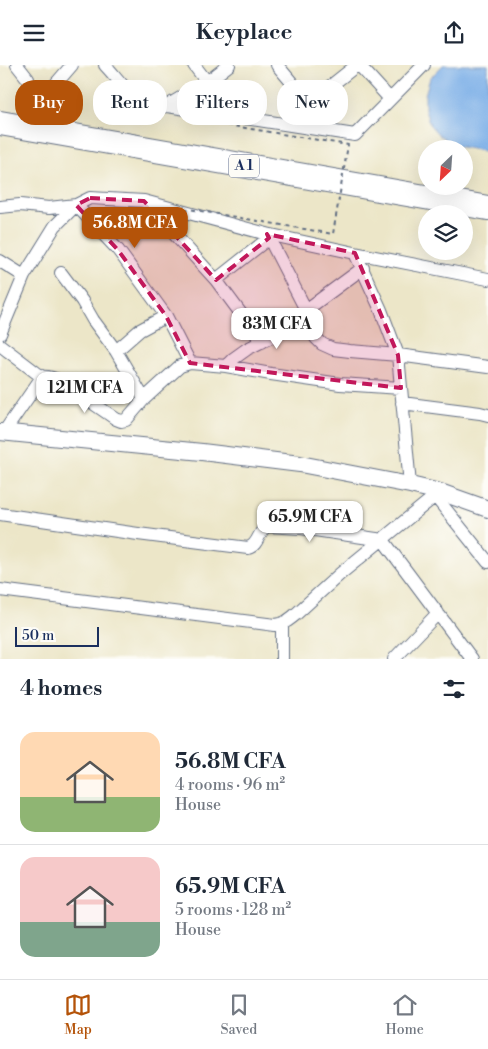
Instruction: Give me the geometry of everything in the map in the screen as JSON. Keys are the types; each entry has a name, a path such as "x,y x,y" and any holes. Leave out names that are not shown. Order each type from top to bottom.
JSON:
{"highway":[{"name":"A 1","path":"0,123 488,208"},
{"name":"A 1","path":"0,138 418,212"},
{"path":"473,221 488,224"}],"street":[{"path":"16,65 28,79"},
{"path":"60,80 72,65"},
{"path":"105,65 119,80"},
{"path":"194,65 205,80"},
{"path":"210,80 229,65"},
{"path":"277,65 290,80"},
{"path":"339,80 358,65 390,99"},
{"path":"167,107 354,135 424,65"},
{"path":"167,107 177,101"},
{"path":"0,334 24,276 55,226 76,205 90,198 144,201 268,236 488,279"},
{"path":"144,201 216,280 262,342"},
{"path":"0,207 20,205 49,208 76,205"},
{"path":"76,205 118,250 166,316 190,363"},
{"path":"216,280 268,236"},
{"path":"268,236 306,311 316,338 322,344 333,349 398,355 488,367"},
{"path":"355,253 381,310 398,355 410,485"},
{"path":"0,261 24,276"},
{"path":"226,366 240,354 285,331 306,311 363,268"},
{"path":"61,273 82,301 93,321 116,351 144,399"},
{"path":"116,351 140,330 166,316"},
{"path":"0,345 42,377 62,382 121,421 126,420 144,399 180,366 190,363 226,366 340,384 401,388"},
{"path":"2,432 42,377"},
{"path":"402,403 488,415"},
{"path":"2,432 300,464 410,485 488,509"},
{"path":"0,591 266,624 282,624 438,494"},
{"path":"438,494 488,563"},
{"path":"0,514 248,548 254,545 263,528 267,526 300,528 383,540 472,659"},
{"path":"394,659 438,613"},
{"path":"282,624 282,659"}],"path":[{"path":"184,212 189,209 333,235 348,145 227,125"}],"highlighted area":[{"path":"90,198 144,201 216,280 269,238 267,234 355,253 398,355 401,388 190,363 166,316 118,250 76,205"}],"water":[{"path":"443,65 488,65 488,152 473,149 473,140 447,140 430,125 425,110 425,95 430,78"}]}
